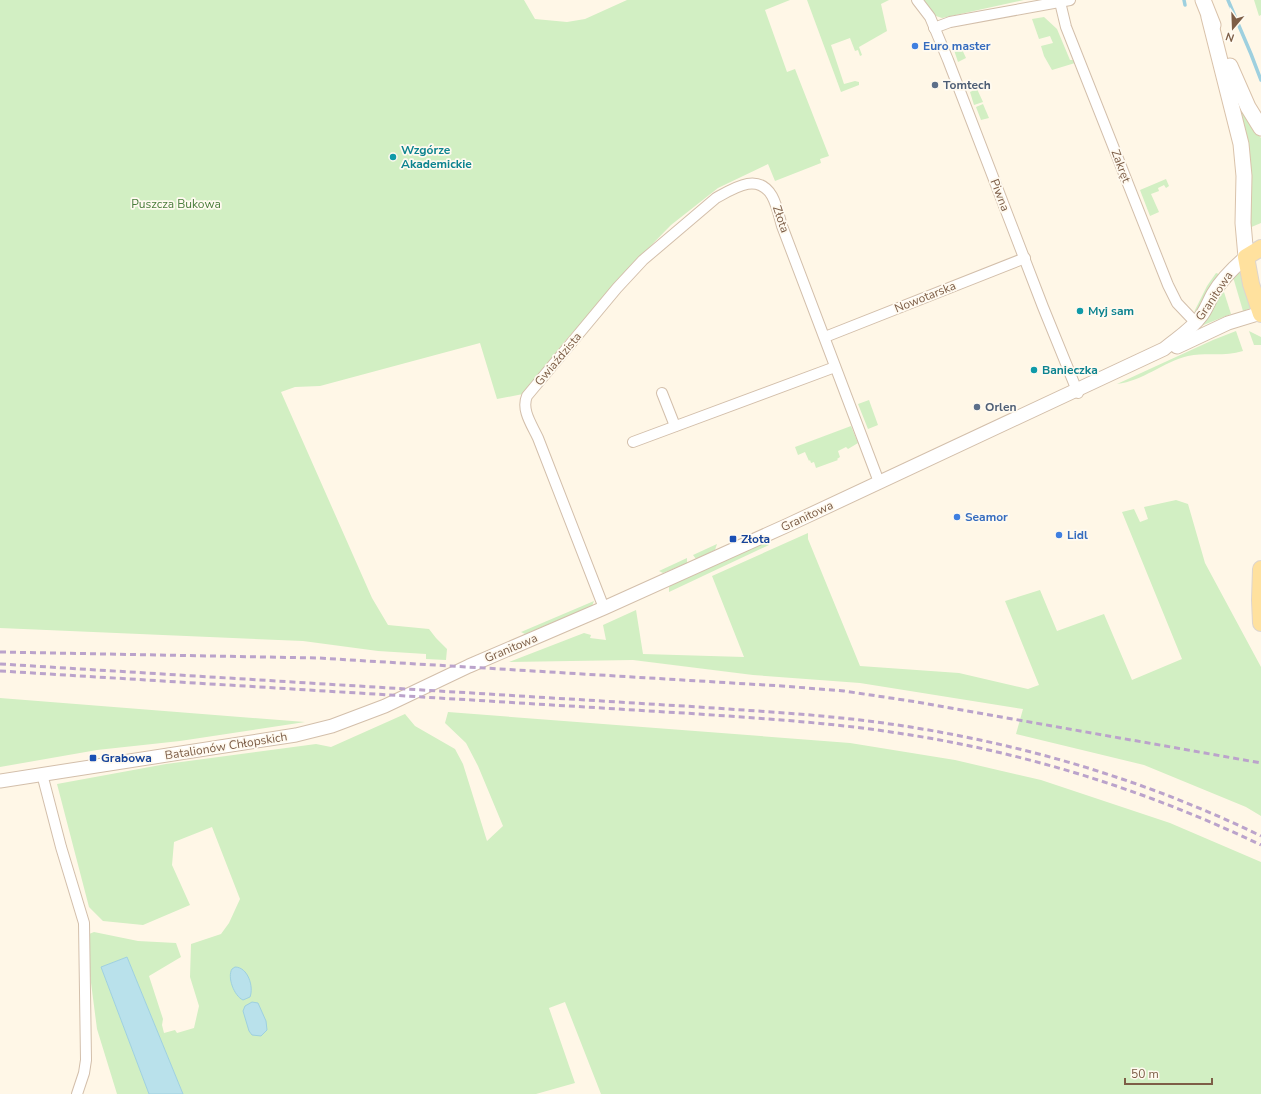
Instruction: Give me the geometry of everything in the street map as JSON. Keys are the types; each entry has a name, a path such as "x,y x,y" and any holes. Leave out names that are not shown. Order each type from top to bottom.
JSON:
{"main road":[{"path":"1203,0 1242,95 1261,128"},
{"path":"1209,17 1241,144 1244,176 1243,228 1246,257 1251,284 1261,313"},
{"path":"1246,257 1261,248"},
{"path":"1261,569 1261,623"}],"street":[{"name":"Piwna","path":"917,0 930,17 951,66 1078,392"},
{"path":"934,28 950,22 1070,0"},
{"name":"Zakręt","path":"1060,2 1066,27 1168,285 1177,303 1196,323"},
{"name":"Gwiaździsta","path":"604,608 538,438 525,410 524,402 527,396 617,288 643,260 716,198 729,191 748,184 761,185"},
{"name":"Złota","path":"761,185 771,194 774,200 782,226 879,482"},
{"name":"Granitowa","path":"404,696 469,666 604,608 1078,392 1164,349 1184,335 1196,323 1204,313 1220,282 1246,257"},
{"name":"Nowotarska","path":"825,337 1025,258"},
{"name":"Granitowa","path":"1164,349 1170,350 1228,323 1261,313"},
{"path":"633,442 835,367"},
{"path":"662,392 675,426"},
{"name":"Batalionów Chłopskich","path":"0,780 296,735 349,720 404,696"},
{"path":"42,774 61,847 84,923 86,1060 84,1073 77,1094"}],"green space":[{"name":"Puszcza Bukowa","path":"0,0 524,0 535,19 567,22 585,19 627,0 790,0 765,10 787,72 795,69 829,156 820,159 821,163 775,181 768,164 718,188 671,225 632,265 565,341 523,394 497,399 480,343 320,386 295,387 281,392 372,598 388,625 429,629 447,649 446,660 426,659 426,654 378,651 303,641 0,628"},
{"path":"807,0 889,0 881,4 887,31 859,47 862,55 860,56 858,50 855,51 850,38 831,45 844,84 855,81 859,82 859,85 841,92"},
{"path":"921,0 1024,0 942,18 933,15"},
{"path":"1254,0 1261,0 1261,15 1259,16"},
{"path":"1044,17 1057,29 1070,60 1074,60 1075,63 1052,70 1044,56 1041,46 1053,43 1050,36 1039,39 1032,19"},
{"path":"960,45 966,58 958,62 953,47"},
{"path":"977,89 983,102 974,105 970,92"},
{"path":"983,104 989,118 981,120 976,107"},
{"path":"1241,111 1261,138 1261,223 1249,228 1240,112"},
{"path":"1166,179 1169,186 1166,188 1164,185 1158,188 1159,191 1151,194 1159,212 1150,216 1140,190"},
{"path":"1241,271 1251,308 1243,311 1233,277"},
{"path":"1216,273 1219,274 1200,307 1194,312 1207,286"},
{"path":"1223,289 1231,314 1201,326"},
{"path":"1236,331 1243,351 1229,354 1202,354 1188,356 1170,362 1136,379 1117,384 1213,340"},
{"path":"1249,331 1261,337 1261,345 1254,345"},
{"path":"869,400 878,425 868,429 858,404"},
{"path":"851,426 858,443 848,449 846,447 838,451 840,457 837,459 838,460 816,468 814,462 811,463 810,460 809,461 805,452 798,455 795,447"},
{"path":"1176,500 1188,504 1205,563 1261,667 1261,816 1246,807 1144,765 1016,734 1023,709 860,683 753,675 633,660 509,662 584,633 591,635 590,638 606,640 603,625 636,610 643,654 744,657 712,576 808,533 808,539 860,666 959,673 1028,689 1039,685 1005,601 1040,590 1057,631 1104,614 1132,680 1182,659 1122,512 1134,509 1140,522 1148,519 1144,507"},
{"path":"767,541 769,545 669,592 669,587 671,585"},
{"path":"717,544 715,550 696,559 693,555"},
{"path":"687,558 687,563 663,573 659,571"},
{"path":"594,601 592,606 525,634 521,632"},
{"path":"0,698 305,722 180,741 97,750 0,767"},
{"path":"448,712 850,743 955,760 1041,780 1170,823 1261,862 1261,1094 601,1094 565,1002 549,1008 575,1083 536,1094 183,1094 127,957 101,967 149,1094 117,1094 97,1029 90,975 89,934 94,932 138,941 176,943 181,957 149,976 163,1019 162,1025 164,1033 175,1030 177,1033 194,1028 199,1006 190,977 191,944 221,934 229,923 240,899 212,827 174,842 172,865 190,905 143,925 103,921 89,907 57,784 166,764 316,744 331,747 405,714 415,726 455,749 463,764 487,841 503,826 478,766 466,743 445,723"}],"water":[{"path":"127,957 183,1094 149,1094 101,967"},
{"path":"235,967 243,970 249,978 251,988 250,997 243,1000 237,995 232,986 230,977 232,969"},
{"path":"252,1002 258,1003 266,1021 267,1030 261,1036 252,1035 249,1031 243,1011 245,1006"}],"waterway":[{"path":"1184,0 1185,5"},
{"path":"1228,0 1261,80"}],"railway":[{"path":"0,652 318,658 844,691 917,702 1261,763"},
{"path":"0,664 699,707 868,721 919,728 969,738 1069,762 1167,795 1261,836"},
{"path":"0,671 699,714 802,722 878,730 950,742 996,752 1087,776 1175,808 1261,845"}],"place":[{"name":"Euro master","path":"915,46"},
{"name":"Tomtech","path":"935,85"},
{"name":"Wzgórze Akademickie","path":"393,157"},
{"name":"Myj sam","path":"1080,311"},
{"name":"Banieczka","path":"1034,370"},
{"name":"Orlen","path":"977,407"},
{"name":"Seamor","path":"957,517"},
{"name":"Lidl","path":"1059,535"},
{"name":"Złota","path":"733,539"},
{"name":"Grabowa","path":"93,758"}]}
